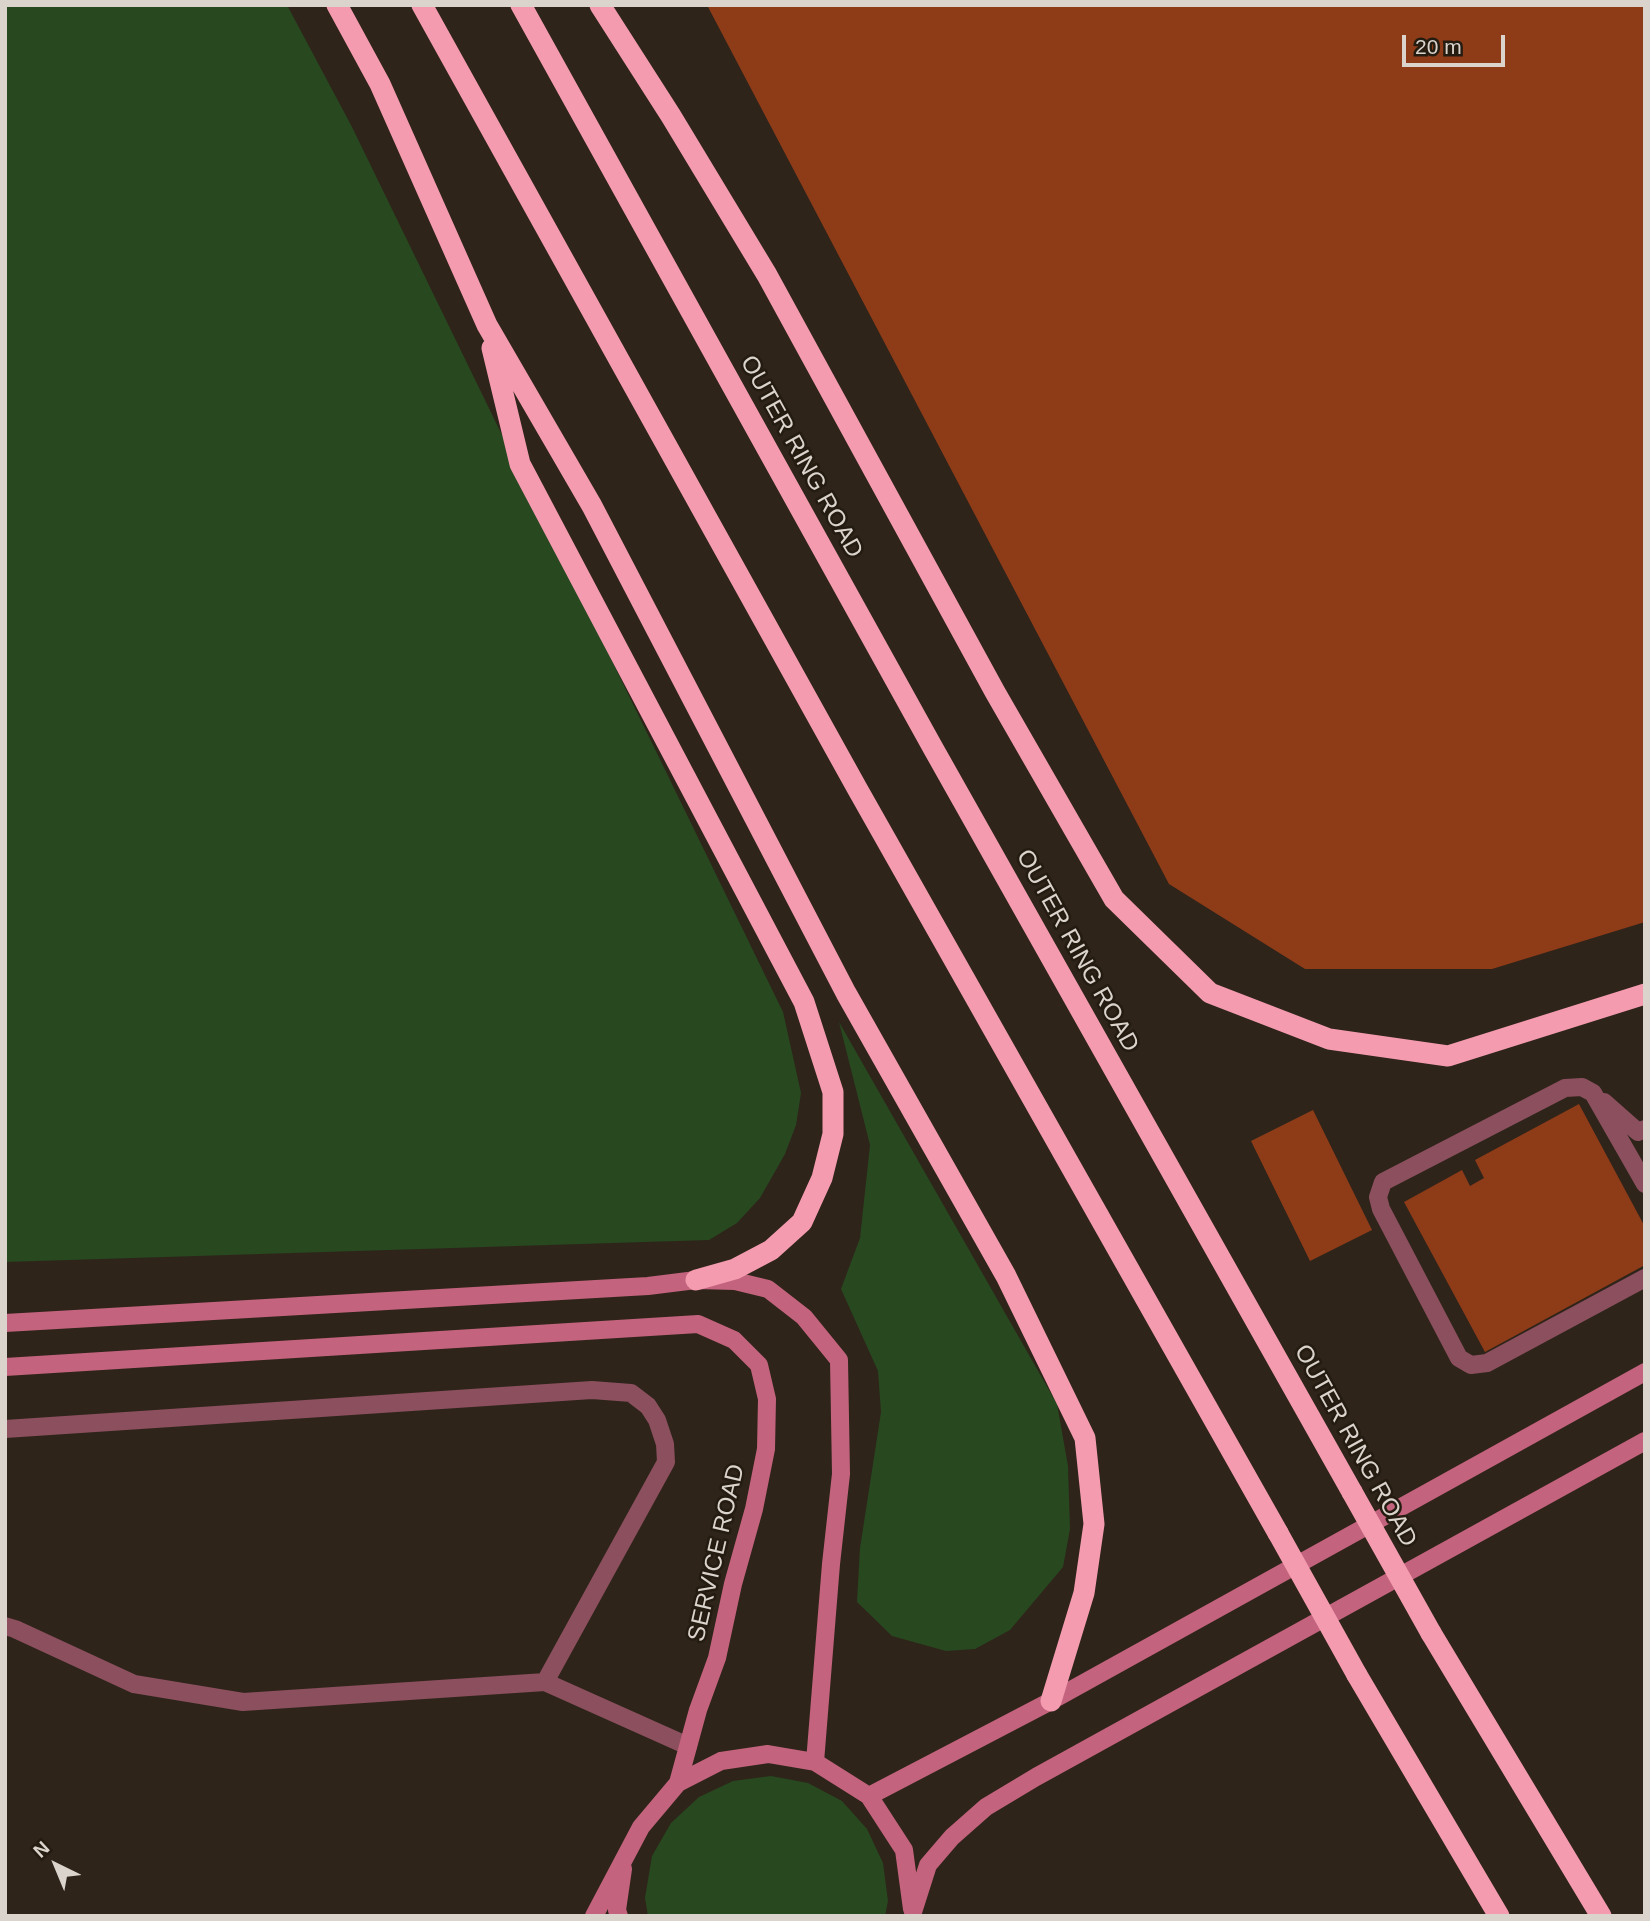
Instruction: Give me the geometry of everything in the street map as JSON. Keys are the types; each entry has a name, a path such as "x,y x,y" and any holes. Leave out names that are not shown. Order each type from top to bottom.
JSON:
{"highway":[{"path":"337,5 380,84 487,325 592,506 846,993 1006,1276 1085,1438 1094,1524 1084,1593 1051,1701"},
{"path":"422,5 858,790 1357,1675 1499,1916"},
{"path":"600,5 768,275 995,692 1114,899 1210,993 1329,1039 1448,1056 1645,994"},
{"name":"OUTER RING ROAD","path":"521,6 939,760 1431,1633 1601,1916"},
{"path":"487,325 520,464 804,1002 833,1092 833,1134 822,1178 802,1222 771,1250 735,1269 696,1280"}],"main road":[{"path":"5,1323 634,1286 696,1280 735,1281 768,1289 804,1317 839,1360 841,1474 815,1762"},
{"name":"SERVICE ROAD","path":"5,1367 698,1324 734,1340 759,1365 767,1399 766,1449 717,1658 678,1783"},
{"path":"869,1796 1051,1701 1645,1372"},
{"path":"912,1914 928,1865 952,1837 986,1807 1645,1441"},
{"path":"594,1916 641,1827 678,1783 721,1761 768,1754 815,1762 869,1796 904,1850 912,1914"},
{"path":"619,1916 617,1910 625,1856"}],"lane":[{"path":"1645,1129 1639,1132 1593,1093 1582,1087 1565,1088 1383,1182 1378,1197 1381,1209 1458,1358 1472,1364 1487,1363 1645,1278"},
{"path":"1593,1093 1645,1184"},
{"path":"5,1429 593,1390 631,1393 648,1406 657,1420 665,1444 666,1462 545,1682"},
{"path":"5,1626 134,1684 243,1702 545,1682 688,1746"}],"green space":[{"path":"5,5 287,5 352,127 783,1012 801,1093 796,1125 785,1154 760,1198 737,1223 709,1240 5,1262"},
{"path":"839,1022 1057,1404 1068,1466 1070,1529 1063,1567 1010,1630 975,1649 946,1651 892,1636 857,1602 860,1548 881,1412 878,1371 841,1289 860,1238 870,1145"},
{"path":"771,1776 808,1783 842,1801 867,1829 883,1863 888,1901 885,1916 648,1916 645,1898 652,1856 671,1823 699,1797 733,1781"}],"building":[{"path":"707,5 1645,5 1645,922 1492,969 1305,969 1169,884"},
{"path":"1579,1104 1645,1227 1645,1265 1485,1352 1404,1202 1462,1170 1470,1186 1484,1178 1475,1160"},
{"path":"1313,1110 1372,1230 1310,1261 1251,1141"}]}
